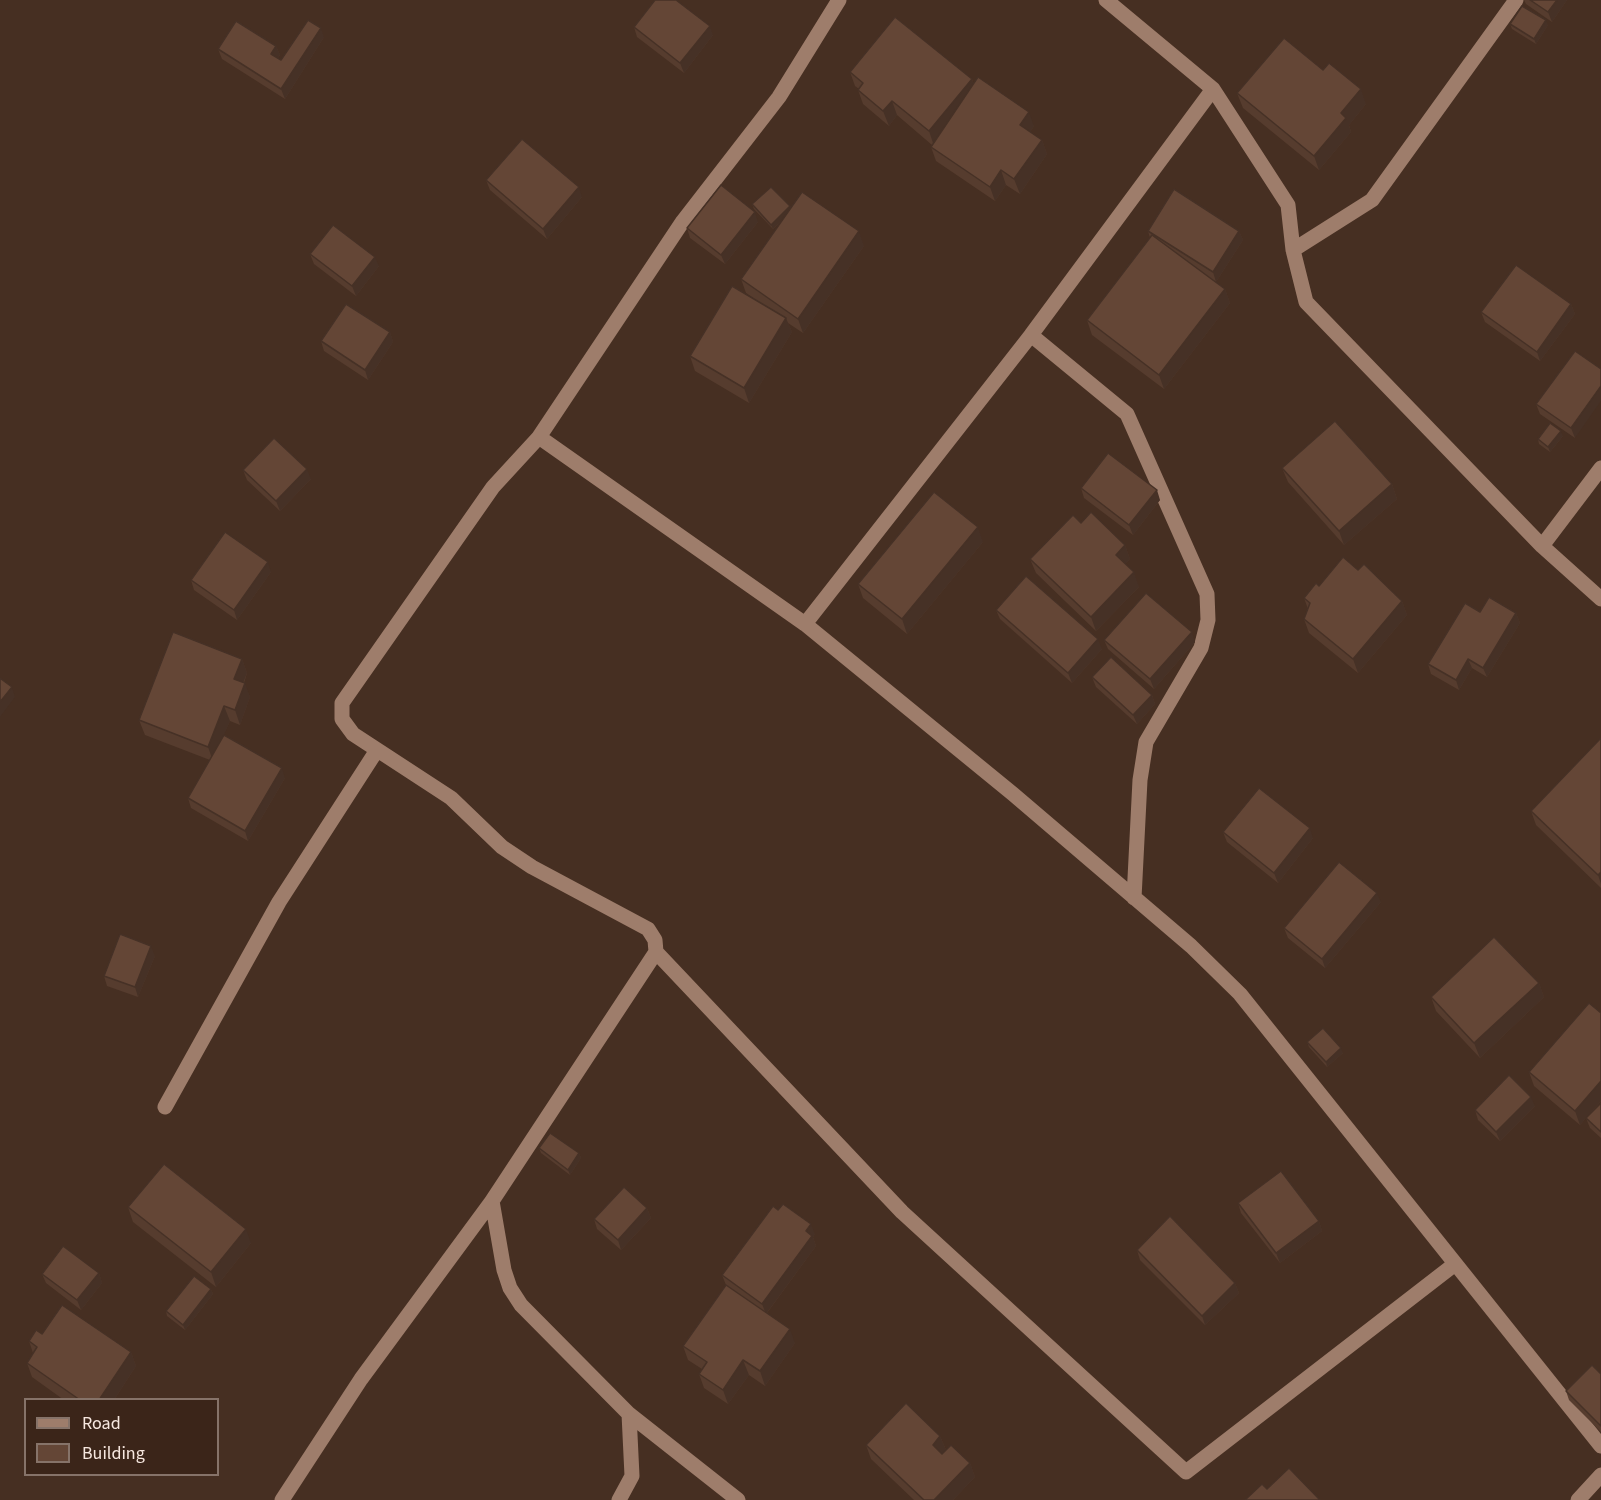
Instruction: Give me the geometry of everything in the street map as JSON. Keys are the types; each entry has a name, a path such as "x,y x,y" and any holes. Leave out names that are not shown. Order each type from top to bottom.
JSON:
{"street":[{"path":"282,1500 361,1379 492,1201 656,952 655,940 648,929 532,867 502,847 451,798 353,734 342,719 342,703 493,487 539,436 683,221 779,97 839,0"},
{"path":"1293,250 1372,200 1516,0"},
{"path":"1108,1 1213,89 1288,205 1293,250 1306,302 1542,546 1601,599"},
{"path":"805,624 1031,335 1213,89"},
{"path":"1031,335 1127,414 1207,594 1208,620 1201,648 1146,742 1140,780 1134,898"},
{"path":"539,436 805,624 1191,946 1240,994 1601,1446"},
{"path":"1542,546 1601,468"},
{"path":"165,1107 279,902 377,750"},
{"path":"656,952 902,1212 1186,1472 1455,1263"},
{"path":"492,1201 504,1270 510,1288 521,1305 629,1414 738,1500"},
{"path":"619,1500 632,1476 629,1414"},
{"path":"1578,1500 1601,1474"}],"building":[{"path":"655,0 676,0 710,26 680,63 634,27"},
{"path":"1530,0 1557,0 1548,12"},
{"path":"1522,6 1546,20 1534,39 1510,24"},
{"path":"895,17 972,79 929,131 892,101 883,111 858,90 863,83 850,72"},
{"path":"308,20 321,28 281,89 218,49 236,21 276,46 271,54 281,60"},
{"path":"1284,38 1323,70 1329,63 1361,89 1341,113 1346,118 1314,156 1237,93"},
{"path":"978,77 1029,112 1020,125 1042,140 1014,179 1001,170 990,187 931,147"},
{"path":"522,139 579,187 543,229 486,180"},
{"path":"721,185 755,212 721,255 687,228"},
{"path":"771,187 790,206 771,225 752,204"},
{"path":"1174,189 1239,231 1213,272 1148,231"},
{"path":"802,192 859,231 798,319 741,279"},
{"path":"333,225 375,257 352,286 310,254"},
{"path":"1152,235 1225,289 1159,375 1087,320"},
{"path":"1516,265 1571,304 1537,352 1481,312"},
{"path":"732,286 786,318 744,388 690,356"},
{"path":"346,304 390,332 365,370 321,341"},
{"path":"1575,351 1601,369 1601,386 1571,428 1536,404"},
{"path":"1335,421 1392,484 1339,531 1282,468"},
{"path":"1550,423 1561,431 1548,447 1538,439"},
{"path":"274,438 307,469 276,501 243,470"},
{"path":"1108,453 1157,490 1129,525 1081,488"},
{"path":"934,492 978,527 902,619 858,584"},
{"path":"1091,512 1125,545 1116,555 1134,572 1091,617 1030,559 1073,515 1081,523"},
{"path":"225,532 268,562 234,610 191,580"},
{"path":"1343,557 1358,570 1364,564 1402,601 1353,659 1304,619 1310,603 1304,598 1316,583 1319,586"},
{"path":"1026,576 1098,639 1068,673 996,610"},
{"path":"1146,593 1192,632 1150,679 1104,640"},
{"path":"1489,597 1516,613 1483,668 1468,659 1456,680 1428,664 1465,603 1480,612"},
{"path":"173,632 242,659 234,679 245,683 235,710 224,706 208,747 139,720"},
{"path":"1111,657 1152,695 1133,715 1092,677"},
{"path":"0,678 12,687 0,702"},
{"path":"224,735 282,768 245,831 188,798"},
{"path":"1601,738 1601,872 1598,875 1531,811"},
{"path":"1259,788 1310,828 1274,873 1223,832"},
{"path":"1339,862 1377,893 1322,959 1284,928"},
{"path":"120,934 151,946 135,987 104,976"},
{"path":"1494,937 1539,983 1474,1043 1431,997"},
{"path":"1589,1003 1601,1013 1601,1081 1575,1111 1529,1072"},
{"path":"1323,1028 1341,1048 1326,1062 1307,1042"},
{"path":"1509,1075 1531,1097 1496,1132 1475,1110"},
{"path":"1601,1103 1601,1132 1586,1118"},
{"path":"550,1133 579,1153 568,1170 539,1148"},
{"path":"164,1164 246,1229 211,1272 128,1207"},
{"path":"1281,1171 1319,1221 1276,1253 1238,1203"},
{"path":"624,1187 647,1208 618,1240 594,1219"},
{"path":"783,1204 811,1224 806,1231 812,1236 762,1304 722,1275 773,1206 778,1210"},
{"path":"1170,1216 1235,1283 1202,1316 1137,1250"},
{"path":"63,1246 99,1273 77,1300 42,1274"},
{"path":"194,1276 211,1289 183,1325 166,1311"},
{"path":"726,1285 790,1329 760,1371 743,1360 723,1390 699,1374 707,1362 683,1346"},
{"path":"62,1305 131,1352 100,1398 77,1398 27,1363 37,1347 29,1341 36,1330 42,1334"},
{"path":"1592,1365 1601,1374 1601,1426 1566,1391"},
{"path":"906,1403 940,1436 933,1445 942,1454 951,1445 970,1463 934,1500 924,1500 866,1445"},
{"path":"1289,1468 1320,1500 1245,1500 1262,1484 1267,1489"}]}
